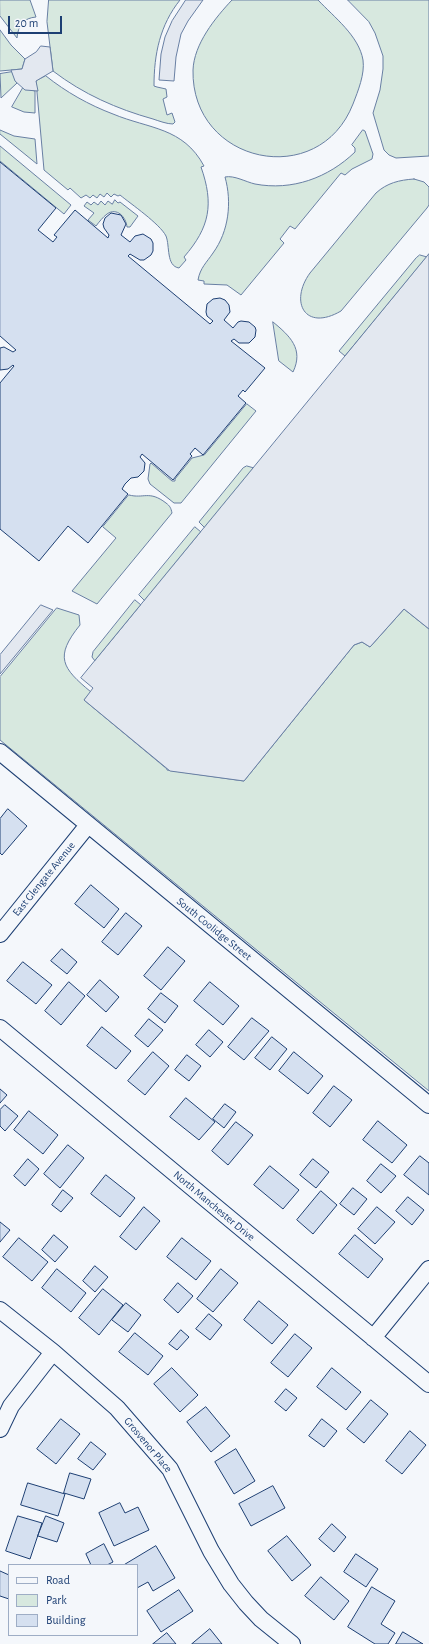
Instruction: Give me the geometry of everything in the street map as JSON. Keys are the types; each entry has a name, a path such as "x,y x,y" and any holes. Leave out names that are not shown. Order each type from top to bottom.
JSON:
{"street":[{"name":"South Coolidge Street","path":"0,752 429,1105"},
{"name":"East Glengate Avenue","path":"0,934 88,825"},
{"name":"North Manchester Drive","path":"0,1028 429,1384"},
{"path":"373,1338 429,1269"},
{"name":"Grosvenor Place","path":"0,1310 53,1352 117,1408 170,1469 209,1546 231,1584 261,1619 292,1644"},
{"path":"0,1430 11,1406 53,1352"}],"green space":[{"path":"0,0 30,0 36,17 28,19 22,23 17,38 0,16"},
{"path":"49,0 180,0 163,30 157,51 154,74 154,86 166,89 167,97 163,99 167,115 172,113 175,122 173,124 168,124 101,100 76,87 53,71 47,22"},
{"path":"232,0 318,0 345,27 357,43 363,60 363,71 361,82 353,104 336,131 313,149 287,156 260,155 234,145 212,127 198,102 193,70 197,51 212,23"},
{"path":"348,0 429,0 429,156 396,158 389,155 384,150 373,113 380,90 383,56 375,33 369,22"},
{"path":"0,30 11,45 25,59 22,69 0,71"},
{"path":"12,72 17,83 1,98 0,74"},
{"path":"46,76 70,93 95,107 175,136 196,153 204,166 201,167 207,192 207,215 204,225 193,246 184,257 186,260 179,268 172,264 170,260 167,240 163,231 152,220 120,195 118,196 114,194 111,197 107,193 104,197 100,194 97,198 93,195 90,198 86,195 81,198 70,188 68,190 44,170 36,81"},
{"path":"23,88 35,91 35,113 24,112 12,107"},
{"path":"0,130 14,136 35,139 37,164 0,134"},
{"path":"363,130 365,131 373,154 372,159 352,169 345,175 341,173 295,229 290,226 280,239 284,243 241,295 227,285 204,284 204,281 198,280 202,269 213,253 223,235 226,226 228,216 228,196 225,177 232,177 255,184 269,186 296,184 309,180 333,169 355,152 355,148 352,145"},
{"path":"0,146 71,205 64,214 0,161"},
{"path":"414,179 424,182 429,187 429,205 427,208 341,311 328,317 318,318 310,316 304,311 301,303 301,294 310,273 376,193 384,187 394,183"},
{"path":"115,200 118,203 120,202 138,216 130,227 127,227 123,217 117,212 107,214 96,226 88,220 94,213 84,206 87,202 91,205 94,202 98,205 101,201 105,205 108,201 112,204"},
{"path":"420,255 427,257 345,356 339,351"},
{"path":"273,322 285,332 294,344 297,356 293,372 279,361"},
{"path":"247,404 256,411 181,503 174,503 150,484 148,479 151,463 172,481 175,481 192,458 204,455"},
{"path":"247,466 254,468 205,528 199,522 243,468"},
{"path":"129,495 151,496 160,499 171,508 172,513 97,604 72,591 116,538 103,527"},
{"path":"195,527 201,532 145,601 139,595"},
{"path":"135,600 141,605 95,661 92,657 93,652"},
{"path":"57,608 79,615 80,625 72,636 64,654 68,669 81,684 91,692 84,700 167,770 244,781 354,645 362,642 370,647 404,609 429,629 429,1091 0,740 0,677"}],"shaded area":[{"path":"186,0 203,0 181,34 176,57 174,81 159,80 161,54 165,37 172,21"},
{"path":"41,46 50,47 53,71 36,81 38,91 25,90 15,81 11,70 22,69 25,59 36,52"},
{"path":"429,254 429,629 404,609 370,647 362,642 354,645 244,781 170,771 84,700 93,688 81,678"},
{"path":"41,605 53,610 0,674 0,655"}],"building":[{"path":"0,162 56,208 38,230 53,242 57,237 54,235 75,210 108,238 109,235 103,224 105,218 111,213 121,215 126,224 121,235 130,242 135,236 143,234 151,239 153,243 153,251 151,255 144,260 140,260 130,254 128,256 210,324 213,321 207,316 207,304 213,299 220,298 225,300 229,305 230,312 224,320 233,328 238,322 249,322 255,327 256,330 255,337 249,343 239,343 234,339 231,341 265,368 245,392 243,390 238,396 246,403 203,455 195,448 190,454 192,456 173,480 142,454 140,457 145,463 144,471 138,477 131,478 125,484 122,489 128,494 88,543 68,526 39,561 0,529 0,383 14,366 13,365 8,369 0,370 0,348 4,347 13,352 16,350 0,336"},
{"path":"8,809 27,826 2,855 0,853 0,819"},
{"path":"91,885 119,909 104,928 75,904"},
{"path":"126,913 142,926 118,955 102,942"},
{"path":"168,947 185,961 161,990 144,976"},
{"path":"62,949 77,962 67,974 51,961"},
{"path":"23,962 52,985 36,1004 7,981"},
{"path":"100,980 119,997 106,1012 87,995"},
{"path":"69,982 85,996 61,1025 45,1011"},
{"path":"210,982 239,1006 223,1025 194,1001"},
{"path":"161,993 178,1006 165,1023 148,1009"},
{"path":"252,1018 269,1031 244,1060 228,1047"},
{"path":"149,1019 163,1030 148,1047 135,1036"},
{"path":"102,1027 131,1051 116,1069 87,1046"},
{"path":"209,1030 223,1042 210,1057 196,1045"},
{"path":"272,1037 287,1049 270,1070 255,1058"},
{"path":"153,1052 169,1066 145,1095 128,1081"},
{"path":"294,1052 323,1076 308,1094 279,1071"},
{"path":"187,1055 201,1066 189,1081 175,1070"},
{"path":"334,1086 352,1100 330,1127 313,1113"},
{"path":"0,1089 7,1095 0,1103"},
{"path":"186,1098 215,1122 199,1140 170,1117"},
{"path":"225,1104 236,1112 224,1128 213,1119"},
{"path":"5,1105 18,1116 5,1131 0,1126 0,1110"},
{"path":"29,1111 58,1135 43,1154 14,1130"},
{"path":"378,1121 407,1145 392,1163 363,1140"},
{"path":"236,1122 253,1135 228,1165 212,1151"},
{"path":"68,1145 84,1158 60,1188 44,1174"},
{"path":"420,1156 429,1163 429,1195 404,1175"},
{"path":"28,1159 39,1169 25,1186 14,1176"},
{"path":"313,1159 329,1172 316,1188 300,1175"},
{"path":"381,1164 396,1176 381,1193 367,1181"},
{"path":"270,1166 299,1190 283,1209 254,1185"},
{"path":"106,1175 135,1198 120,1217 91,1194"},
{"path":"353,1188 367,1199 354,1215 340,1204"},
{"path":"63,1190 73,1198 61,1212 52,1205"},
{"path":"321,1191 337,1205 313,1234 297,1220"},
{"path":"408,1197 424,1210 412,1225 396,1211"},
{"path":"144,1207 160,1221 136,1250 120,1237"},
{"path":"377,1207 395,1222 375,1244 358,1229"},
{"path":"0,1222 10,1230 0,1242"},
{"path":"54,1235 68,1247 55,1262 42,1250"},
{"path":"355,1235 383,1259 368,1278 339,1254"},
{"path":"19,1238 48,1262 32,1281 3,1257"},
{"path":"182,1238 211,1261 196,1280 167,1257"},
{"path":"95,1266 108,1277 95,1292 83,1281"},
{"path":"57,1269 86,1293 71,1312 42,1288"},
{"path":"221,1269 238,1283 213,1312 197,1299"},
{"path":"178,1283 193,1296 178,1313 164,1300"},
{"path":"103,1289 123,1305 99,1335 79,1318"},
{"path":"259,1301 288,1325 272,1344 244,1320"},
{"path":"126,1303 141,1315 128,1332 112,1320"},
{"path":"209,1314 222,1325 210,1340 196,1329"},
{"path":"181,1330 189,1337 177,1350 169,1344"},
{"path":"135,1333 163,1356 148,1375 119,1352"},
{"path":"295,1334 312,1348 288,1377 271,1363"},
{"path":"172,1368 198,1395 180,1412 154,1384"},
{"path":"332,1368 361,1392 346,1410 317,1387"},
{"path":"286,1389 297,1398 286,1411 275,1402"},
{"path":"371,1400 388,1414 364,1443 347,1429"},
{"path":"206,1407 230,1436 211,1452 187,1422"},
{"path":"61,1419 80,1434 56,1464 37,1449"},
{"path":"322,1419 337,1431 324,1447 309,1436"},
{"path":"410,1431 426,1445 402,1474 386,1461"},
{"path":"91,1442 106,1454 93,1470 78,1459"},
{"path":"236,1449 255,1481 234,1494 215,1462"},
{"path":"70,1473 91,1479 84,1499 64,1493"},
{"path":"28,1483 65,1494 58,1516 21,1505"},
{"path":"273,1486 285,1508 251,1526 239,1504"},
{"path":"120,1503 125,1513 138,1507 149,1530 114,1546 99,1513"},
{"path":"18,1516 42,1523 30,1559 6,1551"},
{"path":"46,1516 64,1523 57,1542 38,1536"},
{"path":"332,1524 346,1537 334,1552 319,1539"},
{"path":"287,1536 311,1565 292,1581 268,1551"},
{"path":"104,1544 113,1562 109,1564 91,1564 86,1554"},
{"path":"156,1546 175,1578 153,1591 148,1582 138,1587 138,1564 126,1564"},
{"path":"356,1554 378,1569 366,1587 344,1572"},
{"path":"0,1571 8,1575 8,1599 0,1596"},
{"path":"321,1577 349,1601 334,1620 305,1596"},
{"path":"372,1587 395,1601 381,1624 395,1633 388,1644 375,1644 348,1627"},
{"path":"179,1590 193,1611 161,1632 147,1611"},
{"path":"210,1629 222,1644 192,1644"},
{"path":"403,1632 423,1644 396,1644"},
{"path":"167,1633 176,1644 153,1644"}]}
